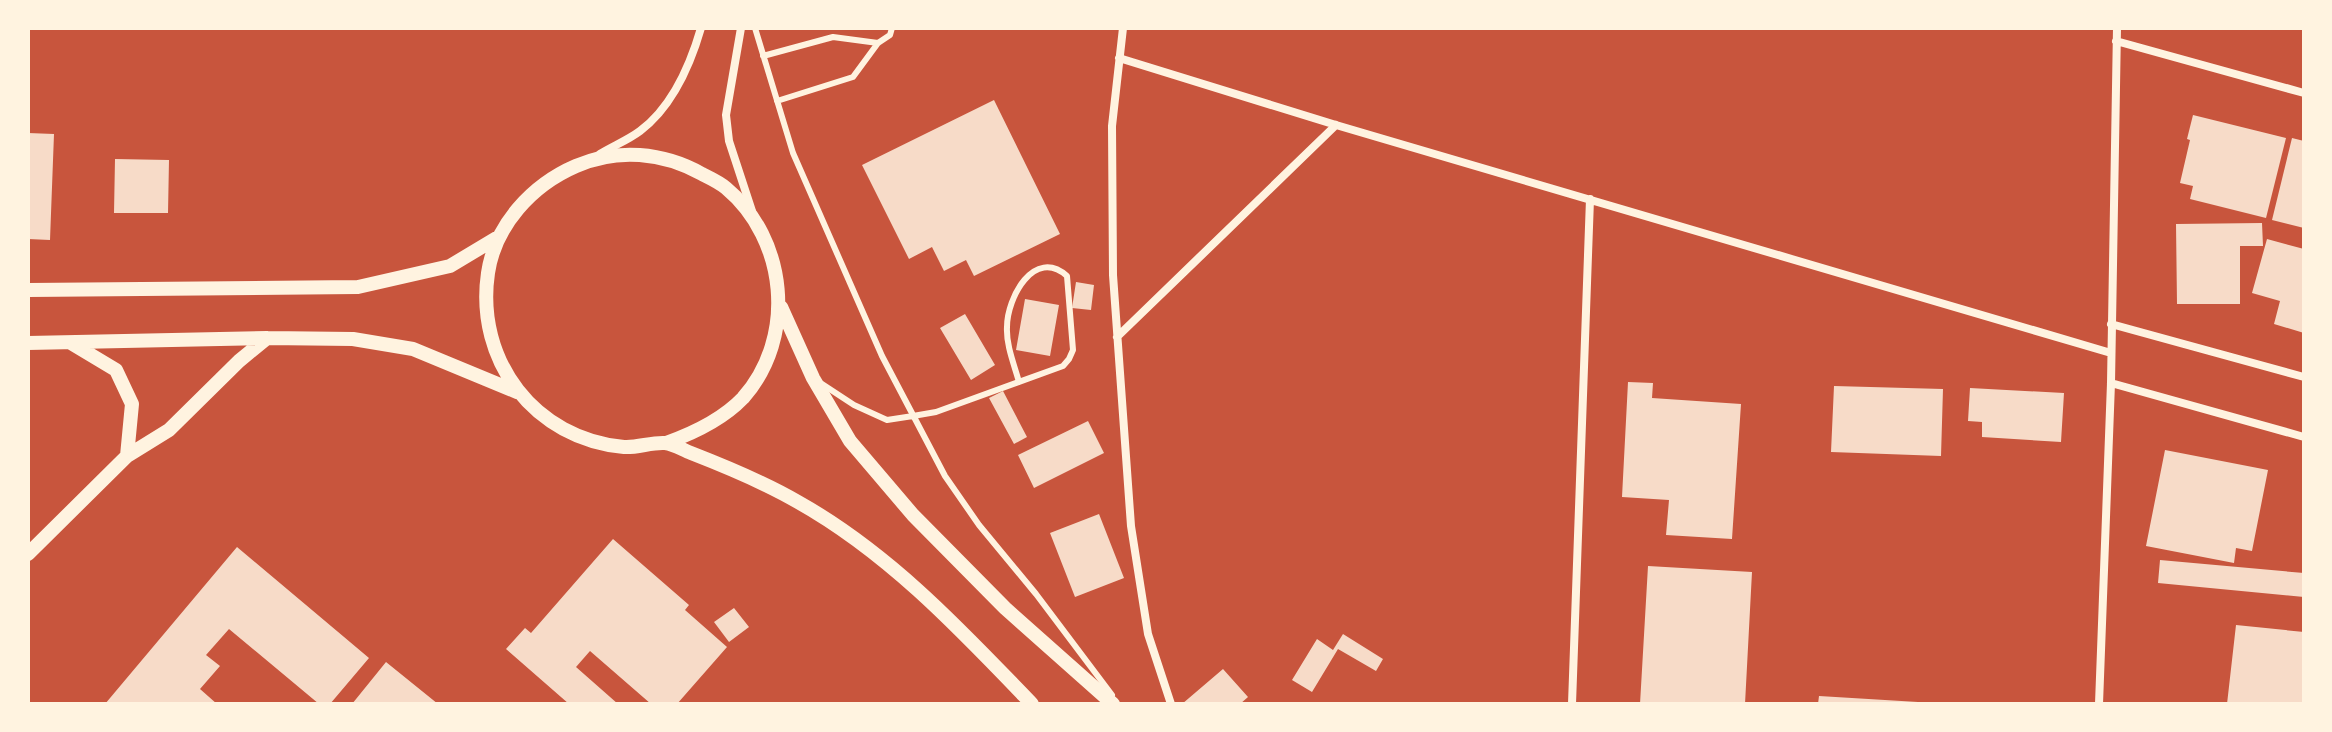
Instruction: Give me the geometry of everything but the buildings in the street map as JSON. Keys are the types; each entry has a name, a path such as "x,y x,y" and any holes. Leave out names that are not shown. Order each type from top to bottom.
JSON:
{"street":[{"path":"701,28 688,67 669,101 640,131 558,174 534,192 514,213 500,236 488,271 485,312 495,353 517,392 545,419 580,437 625,447 666,443 701,430 741,399 761,373 776,332 780,304 775,264 755,220 729,141 726,115 741,28"},
{"path":"1123,28 1112,126 1113,275 1117,337 1131,526 1148,634 1171,704"},
{"path":"2099,704 2111,383 2117,28"},
{"path":"2116,41 2304,93"},
{"path":"1119,58 2111,353"},
{"path":"1117,337 1336,125"},
{"path":"587,161 625,154 650,155 683,163 725,187 755,220"},
{"path":"1572,704 1590,199"},
{"path":"28,290 358,287 450,266 500,236"},
{"path":"780,304 813,378 850,441 913,515 1005,608 1116,704"},
{"path":"2111,324 2304,377"},
{"path":"28,554 127,456 169,430 267,338"},
{"path":"28,343 353,339 413,349 517,392"},
{"path":"71,343 116,370 132,404 127,456"},
{"path":"2111,383 2304,437"},
{"path":"666,443 727,467 799,502 887,561 1032,704"}],"lane":[{"path":"755,28 793,153 882,356 945,476 1116,704"},
{"path":"777,101 853,77 878,43 890,35 892,28"},
{"path":"763,56 833,37 878,43"},
{"path":"813,378 854,405 887,420 936,412 1019,382 1063,366 1073,350 1067,276 1059,269 1037,269 1027,275 1009,310 1007,339 1019,382"}]}
